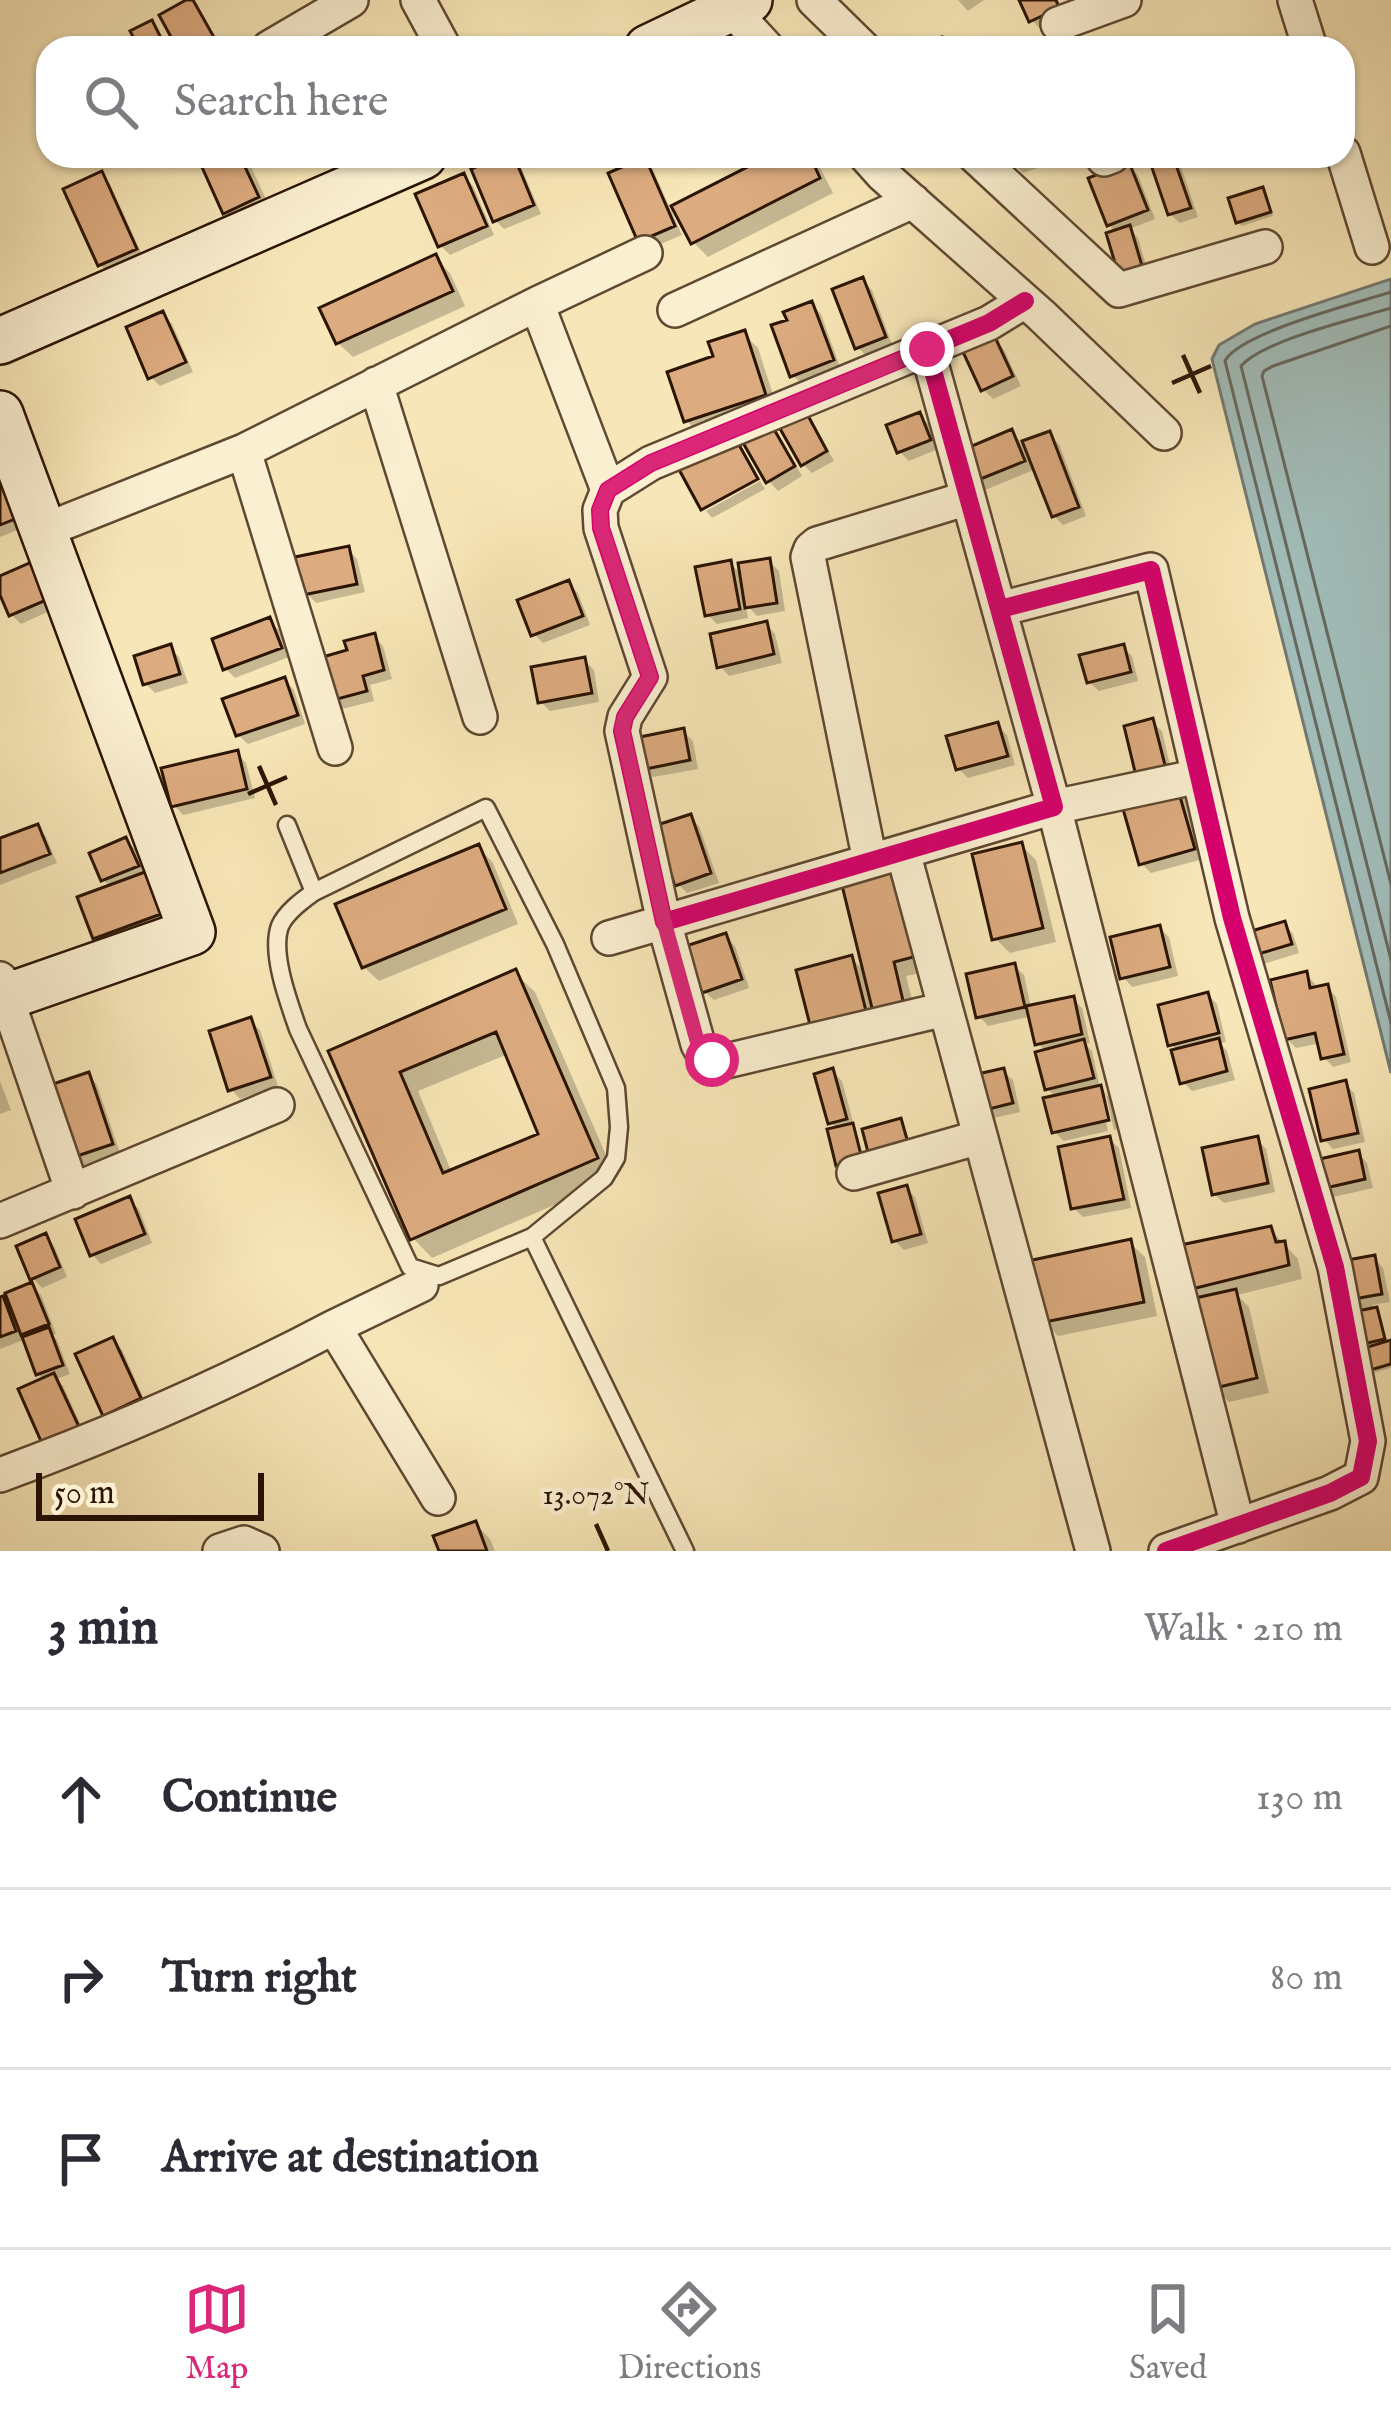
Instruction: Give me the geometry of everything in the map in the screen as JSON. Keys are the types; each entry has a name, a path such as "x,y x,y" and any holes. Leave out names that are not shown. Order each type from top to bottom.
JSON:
{"street":[{"path":"290,36 351,0"},
{"path":"418,0 438,36"},
{"path":"814,0 851,36"},
{"path":"1058,24 1124,0"},
{"path":"1295,0 1306,36"},
{"path":"671,36 734,3 758,36"},
{"path":"0,341 396,168"},
{"path":"879,168 1165,433"},
{"path":"988,168 1119,290 1265,247"},
{"path":"1348,168 1372,247"},
{"path":"675,310 913,201"},
{"path":"44,531 244,451 645,253"},
{"path":"945,1009 722,1063 703,1055 664,922 622,730 650,677 601,527 600,510 608,490 651,463 989,323 1025,301"},
{"path":"537,304 608,490"},
{"path":"927,349 1054,807 1238,1526"},
{"path":"376,384 480,718"},
{"path":"0,414 192,932 2,992 73,1192"},
{"path":"244,451 334,748"},
{"path":"870,862 808,556 817,544 968,498"},
{"path":"1000,609 1151,570 1232,918 1335,1267 1368,1441 1361,1477 1330,1493 1166,1551"},
{"path":"609,938 1054,807 1199,776"},
{"path":"903,852 1093,1551"},
{"path":"0,1221 278,1105"},
{"path":"854,1173 980,1137"},
{"path":"0,1475 272,1360 422,1285"},
{"path":"334,1327 438,1498"},
{"path":"220,1551 244,1544 262,1551"}],"lane":[{"path":"486,808 555,944 616,1088 620,1127 616,1158 604,1178 532,1237 439,1276 410,1267 298,1029 285,989 278,959 280,926 314,892 486,808"},
{"path":"287,825 314,892"},
{"path":"532,1237 685,1551"}],"water":[{"path":"1391,279 1391,1073 1212,359 1219,345 1255,324"}],"building":[{"path":"193,0 213,36 170,36 159,15"},
{"path":"1019,0 1056,0 1059,8 1029,22"},
{"path":"152,20 160,36 133,36 130,31"},
{"path":"202,168 246,168 259,197 223,214"},
{"path":"519,168 534,205 493,222 471,169"},
{"path":"650,168 675,226 638,242 608,173"},
{"path":"745,168 815,168 820,178 691,244 671,206"},
{"path":"1114,168 1131,168 1148,210 1107,226 1088,178"},
{"path":"1152,168 1177,168 1191,208 1168,215"},
{"path":"102,171 137,249 98,266 63,189"},
{"path":"464,173 487,226 438,247 415,194"},
{"path":"1263,187 1271,212 1236,223 1228,198"},
{"path":"1130,225 1145,276 1121,283 1106,233"},
{"path":"436,254 453,291 336,344 319,308"},
{"path":"863,277 886,337 855,349 832,289"},
{"path":"812,301 834,360 790,377 771,325 787,320 783,312"},
{"path":"163,311 186,362 148,379 126,327"},
{"path":"745,330 766,395 684,422 667,372 713,356 708,342"},
{"path":"995,337 1013,376 981,391 963,352"},
{"path":"805,410 827,451 801,466 778,425"},
{"path":"920,412 931,440 897,453 886,425"},
{"path":"771,424 795,466 766,483 742,441"},
{"path":"1012,429 1025,461 973,482 960,451"},
{"path":"1050,431 1079,507 1052,517 1022,441"},
{"path":"733,434 758,479 701,510 676,464"},
{"path":"10,483 23,516 0,525 0,487"},
{"path":"349,546 357,584 303,595 295,557"},
{"path":"41,558 58,595 9,616 0,595 0,576"},
{"path":"770,558 777,603 745,608 738,563"},
{"path":"731,560 740,609 705,616 695,567"},
{"path":"569,580 583,616 531,636 517,600"},
{"path":"270,617 282,648 223,670 212,639"},
{"path":"767,621 774,654 717,668 710,634"},
{"path":"375,633 384,670 363,676 367,691 330,701 319,658 347,650 344,641"},
{"path":"171,644 180,674 143,685 134,656"},
{"path":"1124,644 1131,672 1087,683 1079,655"},
{"path":"585,657 592,693 538,703 531,667"},
{"path":"285,677 298,715 236,736 222,699"},
{"path":"1153,718 1166,769 1136,776 1124,726"},
{"path":"998,722 1008,756 956,770 946,736"},
{"path":"684,728 690,760 641,770 635,738"},
{"path":"238,750 247,789 171,807 161,768"},
{"path":"1177,786 1195,849 1139,865 1121,802"},
{"path":"691,814 711,873 675,886 654,826"},
{"path":"38,824 50,854 0,873 0,838"},
{"path":"126,837 139,866 101,881 89,853"},
{"path":"1022,842 1043,928 992,940 972,854"},
{"path":"479,844 506,909 362,968 335,904"},
{"path":"898,863 921,955 894,962 904,1005 873,1012 840,877"},
{"path":"145,872 161,914 93,939 77,897"},
{"path":"1285,921 1292,944 1245,958 1238,935"},
{"path":"1160,925 1170,967 1120,979 1110,937"},
{"path":"726,933 742,979 702,993 686,946"},
{"path":"852,955 866,1011 810,1025 796,970"},
{"path":"1015,963 1025,1007 976,1018 966,974"},
{"path":"516,969 598,1158 410,1240 328,1051","holes":["496,1032 538,1134 443,1173 400,1072"]},
{"path":"1307,971 1310,988 1328,984 1344,1054 1321,1059 1315,1033 1284,1040 1270,980"},
{"path":"1208,992 1219,1033 1168,1046 1158,1005"},
{"path":"1074,996 1082,1034 1035,1045 1026,1006"},
{"path":"251,1017 271,1077 228,1091 209,1031"},
{"path":"1219,1038 1227,1071 1180,1084 1171,1050"},
{"path":"1084,1039 1094,1078 1045,1090 1035,1052"},
{"path":"833,1068 847,1119 828,1124 814,1074"},
{"path":"1004,1068 1013,1103 977,1112 969,1076"},
{"path":"89,1072 113,1144 71,1158 47,1086"},
{"path":"1346,1080 1358,1133 1321,1141 1309,1089"},
{"path":"1101,1085 1109,1120 1052,1133 1043,1098"},
{"path":"901,1118 910,1150 870,1160 862,1129"},
{"path":"853,1123 862,1159 836,1166 827,1129"},
{"path":"1110,1136 1124,1199 1071,1209 1058,1147"},
{"path":"1258,1136 1268,1183 1212,1195 1202,1148"},
{"path":"1359,1150 1365,1179 1317,1190 1311,1161"},
{"path":"907,1185 921,1234 892,1242 878,1193"},
{"path":"130,1196 145,1234 90,1256 75,1219"},
{"path":"1271,1226 1276,1242 1285,1241 1289,1265 1184,1291 1176,1246"},
{"path":"46,1233 60,1267 30,1280 16,1246"},
{"path":"1131,1239 1144,1302 1040,1323 1028,1261"},
{"path":"1375,1255 1382,1294 1348,1300 1342,1261"},
{"path":"32,1282 49,1324 21,1335 5,1293"},
{"path":"1236,1289 1257,1378 1211,1389 1191,1299"},
{"path":"0,1297 16,1331 0,1337"},
{"path":"1377,1307 1385,1339 1355,1346 1348,1313"},
{"path":"49,1327 63,1365 36,1375 22,1337"},
{"path":"113,1337 141,1398 103,1416 75,1354"},
{"path":"1391,1340 1391,1364 1367,1371 1361,1349"},
{"path":"54,1373 81,1431 44,1448 18,1389"},
{"path":"476,1521 487,1551 439,1551 433,1536"}],"cycle path":[{"path":"927,349 1054,807 664,922 622,731 625,717 650,677 601,528 600,510 608,490 651,463 989,323 1025,301"},
{"path":"1000,609 1151,570 1232,918 1335,1267 1368,1441 1361,1477 1330,1493 1166,1551"}],"route":[{"path":"712,1060 698,1044 664,922 622,730 650,677 601,527 600,510 608,490 651,463 927,349"}]}
